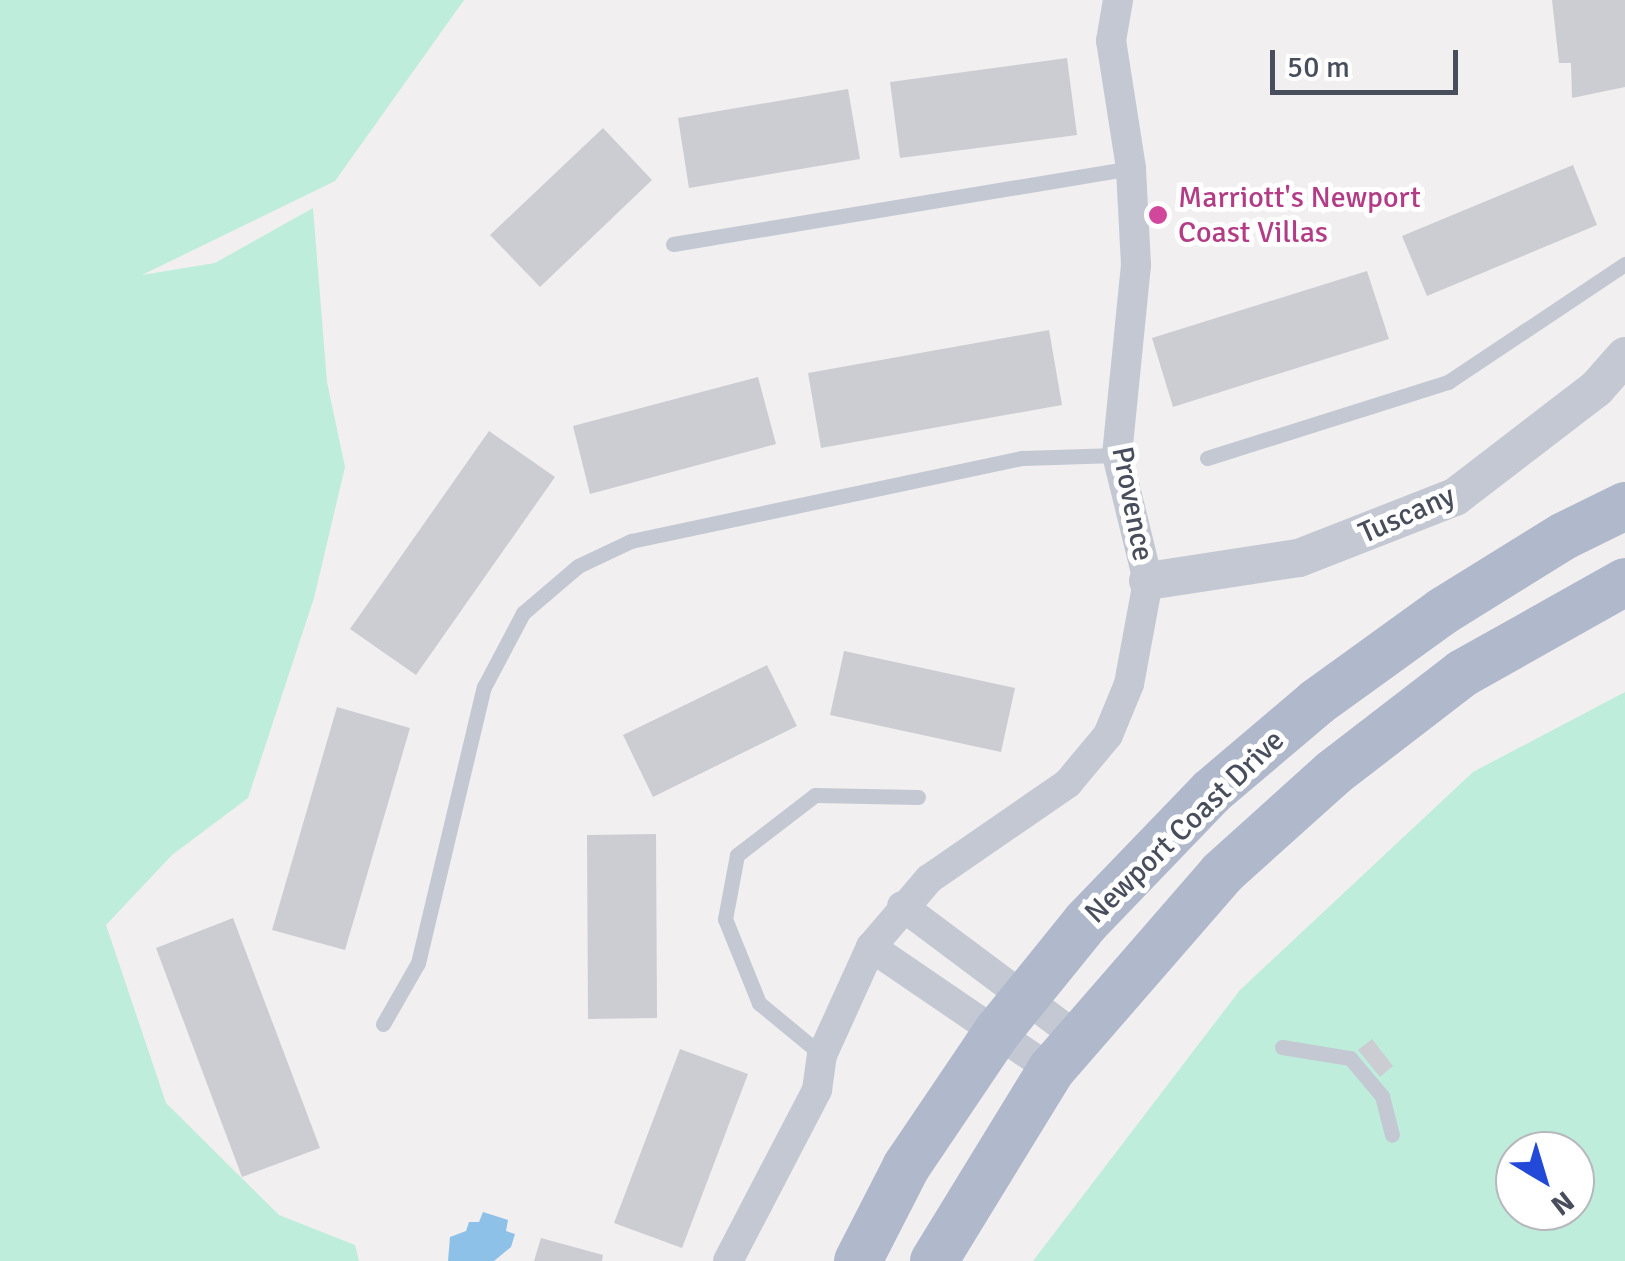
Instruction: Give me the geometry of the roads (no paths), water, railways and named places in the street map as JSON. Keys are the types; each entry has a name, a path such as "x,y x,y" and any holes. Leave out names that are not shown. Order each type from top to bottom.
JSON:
{"main road":[{"name":"Newport Coast Drive","path":"858,1261 906,1167 1010,1016 1086,922 1211,792 1316,702 1458,602 1625,506"},
{"name":"Newport Coast Drive","path":"934,1261 1064,1054 1222,873 1333,773 1464,673 1625,582"}],"street":[{"name":"Provence","path":"728,1261 818,1090 822,1056 871,947 902,906 969,848 1068,783 1108,736 1129,684 1148,581 1117,455 1136,265 1132,168 1111,41 1118,0"},
{"name":"Tuscany","path":"1148,581 1299,558 1455,497 1596,389 1624,358"},
{"path":"902,906 1010,1016 1064,1054"},
{"path":"871,947 1010,1016 1064,1054"}],"lane":[{"path":"674,244 1132,168"},
{"path":"1207,458 1448,382 1625,264"},
{"path":"383,1024 418,964 484,687 522,613 578,566 631,541 1022,458 1117,455"},
{"path":"822,1056 759,1003 724,919 736,855 815,795 918,797"},
{"path":"1282,1047 1350,1058 1382,1096 1392,1135"}],"water":[{"path":"483,1212 508,1220 506,1231 515,1234 511,1247 494,1261 448,1261 450,1237 466,1231 469,1222 479,1222"}],"place":[{"name":"Marriott's Newport Coast Villas","path":"1158,215"}]}
